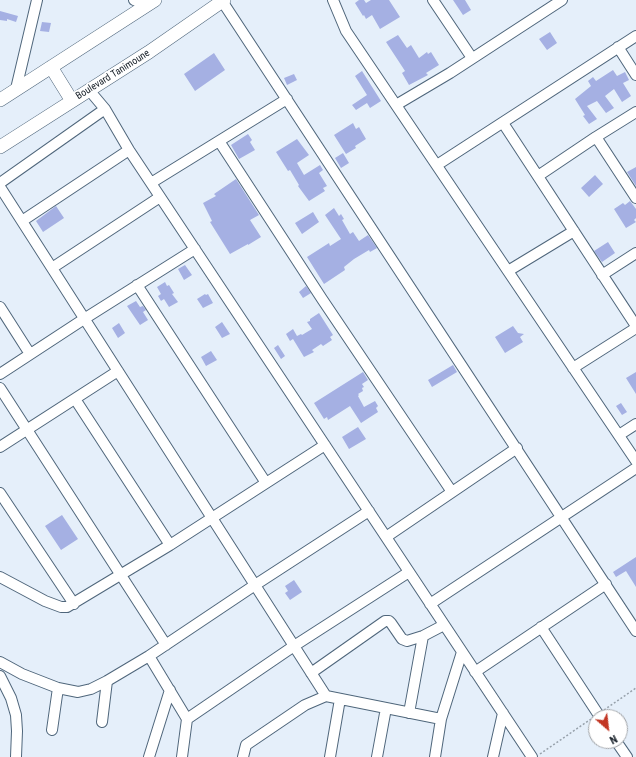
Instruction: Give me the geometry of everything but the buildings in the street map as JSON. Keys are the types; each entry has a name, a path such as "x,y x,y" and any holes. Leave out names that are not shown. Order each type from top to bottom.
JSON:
{"main road":[{"name":"Boulevard Tanimoune","path":"0,147 149,52 223,1"},
{"path":"0,100 151,3"},
{"path":"51,67 72,101"}],"street":[{"path":"16,89 37,0"},
{"path":"134,0 151,3"},
{"path":"333,0 346,31 636,461"},
{"path":"433,0 472,58"},
{"path":"396,105 562,0"},
{"path":"223,1 636,631"},
{"path":"437,166 636,36"},
{"path":"618,47 636,75"},
{"path":"89,90 104,109 160,197 533,757"},
{"path":"151,183 286,99"},
{"path":"0,183 104,109"},
{"path":"538,176 636,112"},
{"path":"503,123 636,327 573,368"},
{"path":"596,137 636,198"},
{"path":"219,141 322,299 452,492"},
{"path":"22,221 129,150"},
{"path":"0,187 326,696"},
{"path":"52,268 160,197"},
{"path":"508,271 574,231"},
{"path":"0,374 195,249"},
{"path":"602,275 636,253"},
{"path":"137,285 266,482"},
{"path":"0,307 30,354"},
{"path":"0,448 118,371"},
{"path":"0,388 120,576 166,645"},
{"path":"75,399 170,545"},
{"path":"619,435 636,424"},
{"path":"0,577 28,593 61,607 67,607 170,545 211,517 325,445"},
{"path":"386,537 517,448"},
{"path":"430,604 636,468"},
{"path":"0,493 74,604"},
{"path":"0,662 22,674 58,688 78,692 91,689 150,656 255,585 369,511"},
{"path":"187,719 294,646 409,572"},
{"path":"475,672 606,584"},
{"path":"311,673 385,621 389,621 402,639 407,641 423,636 444,625"},
{"path":"541,627 595,709"},
{"path":"409,713 423,636"},
{"path":"435,757 441,719 462,652"},
{"path":"150,656 187,719 182,757"},
{"path":"0,676 11,698 16,715 16,757"},
{"path":"102,722 107,681"},
{"path":"52,730 58,688"},
{"path":"149,757 170,690"},
{"path":"243,757 246,745 305,705 326,696 441,719"},
{"path":"330,757 340,699"},
{"path":"377,757 386,708"},
{"path":"493,757 503,713"}],"path":[{"path":"607,709 636,688"},
{"path":"533,757 588,722"}]}
